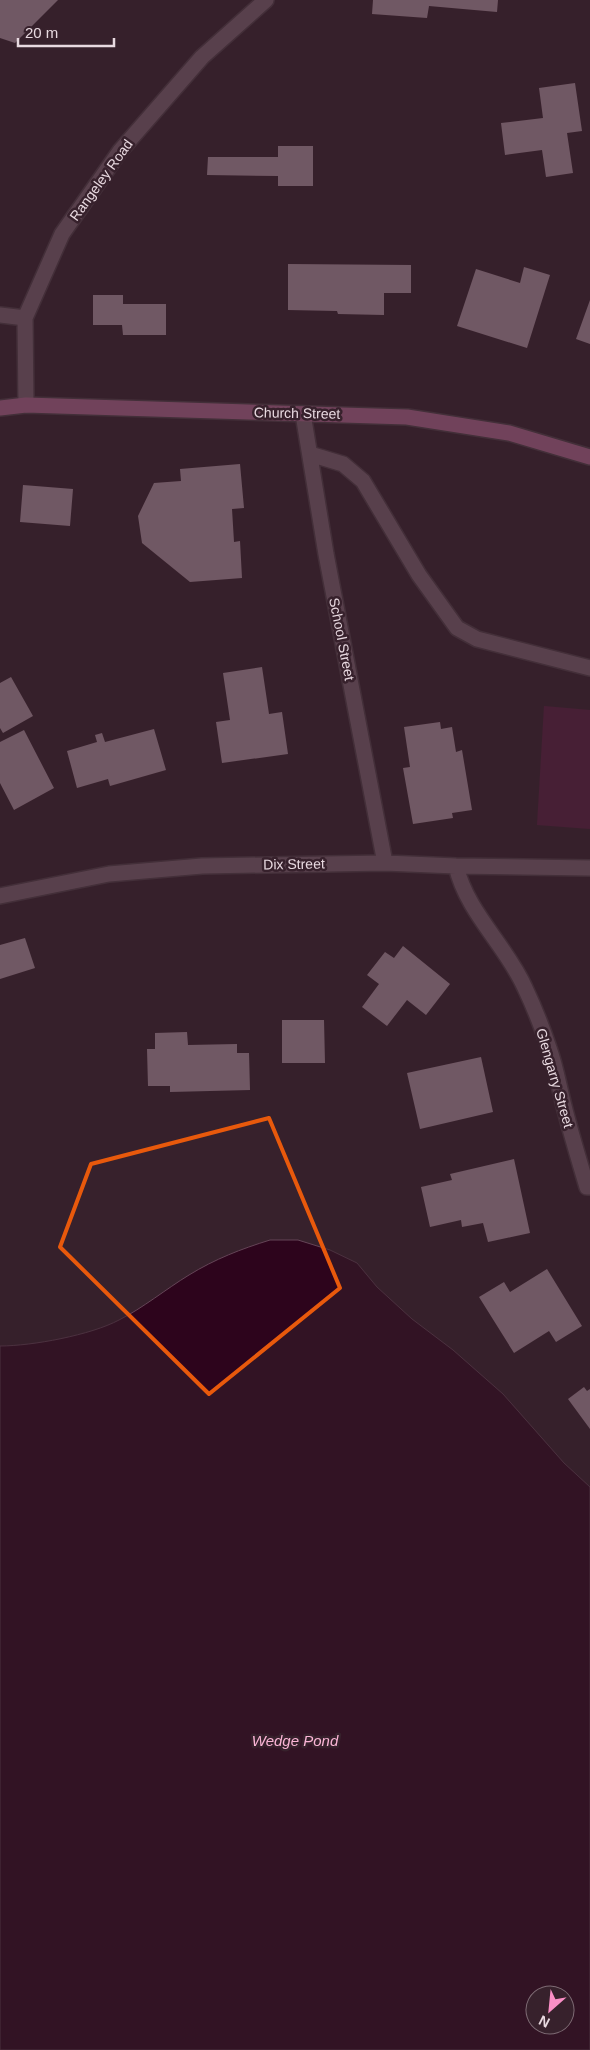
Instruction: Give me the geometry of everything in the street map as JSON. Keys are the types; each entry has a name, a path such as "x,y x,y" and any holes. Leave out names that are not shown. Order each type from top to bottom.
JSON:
{"main road":[{"name":"Church Street","path":"0,408 26,405 390,416 468,425 509,433 590,457"}],"street":[{"name":"Rangeley Road","path":"26,405 25,318 62,234 120,150 202,57 266,0"},
{"path":"0,315 25,318"},
{"name":"School Street","path":"303,414 326,554 385,863"},
{"path":"310,454 343,464 363,481 419,575 457,628 477,639 590,668"},
{"name":"Dix Street","path":"0,896 109,874 165,868 385,863 590,868"},
{"name":"Glengarry Street","path":"456,866 460,884 468,899 511,962 524,985 541,1025 550,1049 573,1142 589,1190"}],"highlighted area":[{"path":"269,1118 340,1288 209,1394 60,1247 91,1164"}],"shaded area":[{"path":"544,706 590,710 590,829 537,825"}],"water":[{"name":"Wedge Pond","path":"270,1240 298,1240 330,1250 357,1263 377,1287 412,1319 453,1350 503,1394 564,1463 590,1487 590,2050 0,2050 0,1346 61,1339 107,1325 137,1310 199,1269 228,1255"}],"building":[{"path":"0,0 58,0 15,43 0,38"},
{"path":"373,0 498,0 497,12 429,6 427,18 372,14"},
{"path":"575,83 582,131 567,133 573,173 546,177 542,150 505,155 501,123 543,118 539,88"},
{"path":"278,146 313,146 313,186 278,186 278,176 207,175 208,157 278,157"},
{"path":"288,264 411,265 411,293 384,293 384,315 338,314 337,311 288,310"},
{"path":"524,267 550,275 527,348 457,326 476,269 520,283"},
{"path":"93,295 123,295 123,304 166,304 166,335 123,335 122,325 93,325"},
{"path":"590,300 590,344 576,339"},
{"path":"240,464 244,508 232,509 234,542 240,541 242,578 190,582 142,543 138,516 154,483 181,481 180,469"},
{"path":"23,485 73,489 70,526 20,522"},
{"path":"262,667 269,714 282,712 288,754 222,763 216,722 230,720 223,673"},
{"path":"11,677 33,716 3,733 0,728 0,683"},
{"path":"440,722 441,729 452,727 456,752 462,750 472,810 452,813 453,818 413,824 403,768 410,767 404,727"},
{"path":"154,729 166,770 110,786 108,779 77,788 67,751 97,742 95,735 102,733 105,742"},
{"path":"24,730 54,788 14,810 0,783 0,742"},
{"path":"25,938 35,968 0,979 0,945"},
{"path":"403,946 450,984 426,1015 407,1000 387,1026 362,1007 379,984 367,975 385,952 394,958"},
{"path":"282,1020 324,1020 325,1063 282,1063"},
{"path":"187,1032 188,1045 237,1044 237,1053 249,1053 250,1090 170,1092 170,1086 148,1086 147,1049 155,1049 155,1033"},
{"path":"481,1057 493,1112 420,1129 407,1073"},
{"path":"514,1159 530,1233 488,1242 483,1223 462,1227 461,1220 430,1227 421,1187 452,1180 450,1174"},
{"path":"547,1269 582,1326 556,1342 549,1331 514,1353 479,1297 504,1282 510,1292"},
{"path":"584,1387 587,1391 590,1389 590,1429 568,1399"}]}
